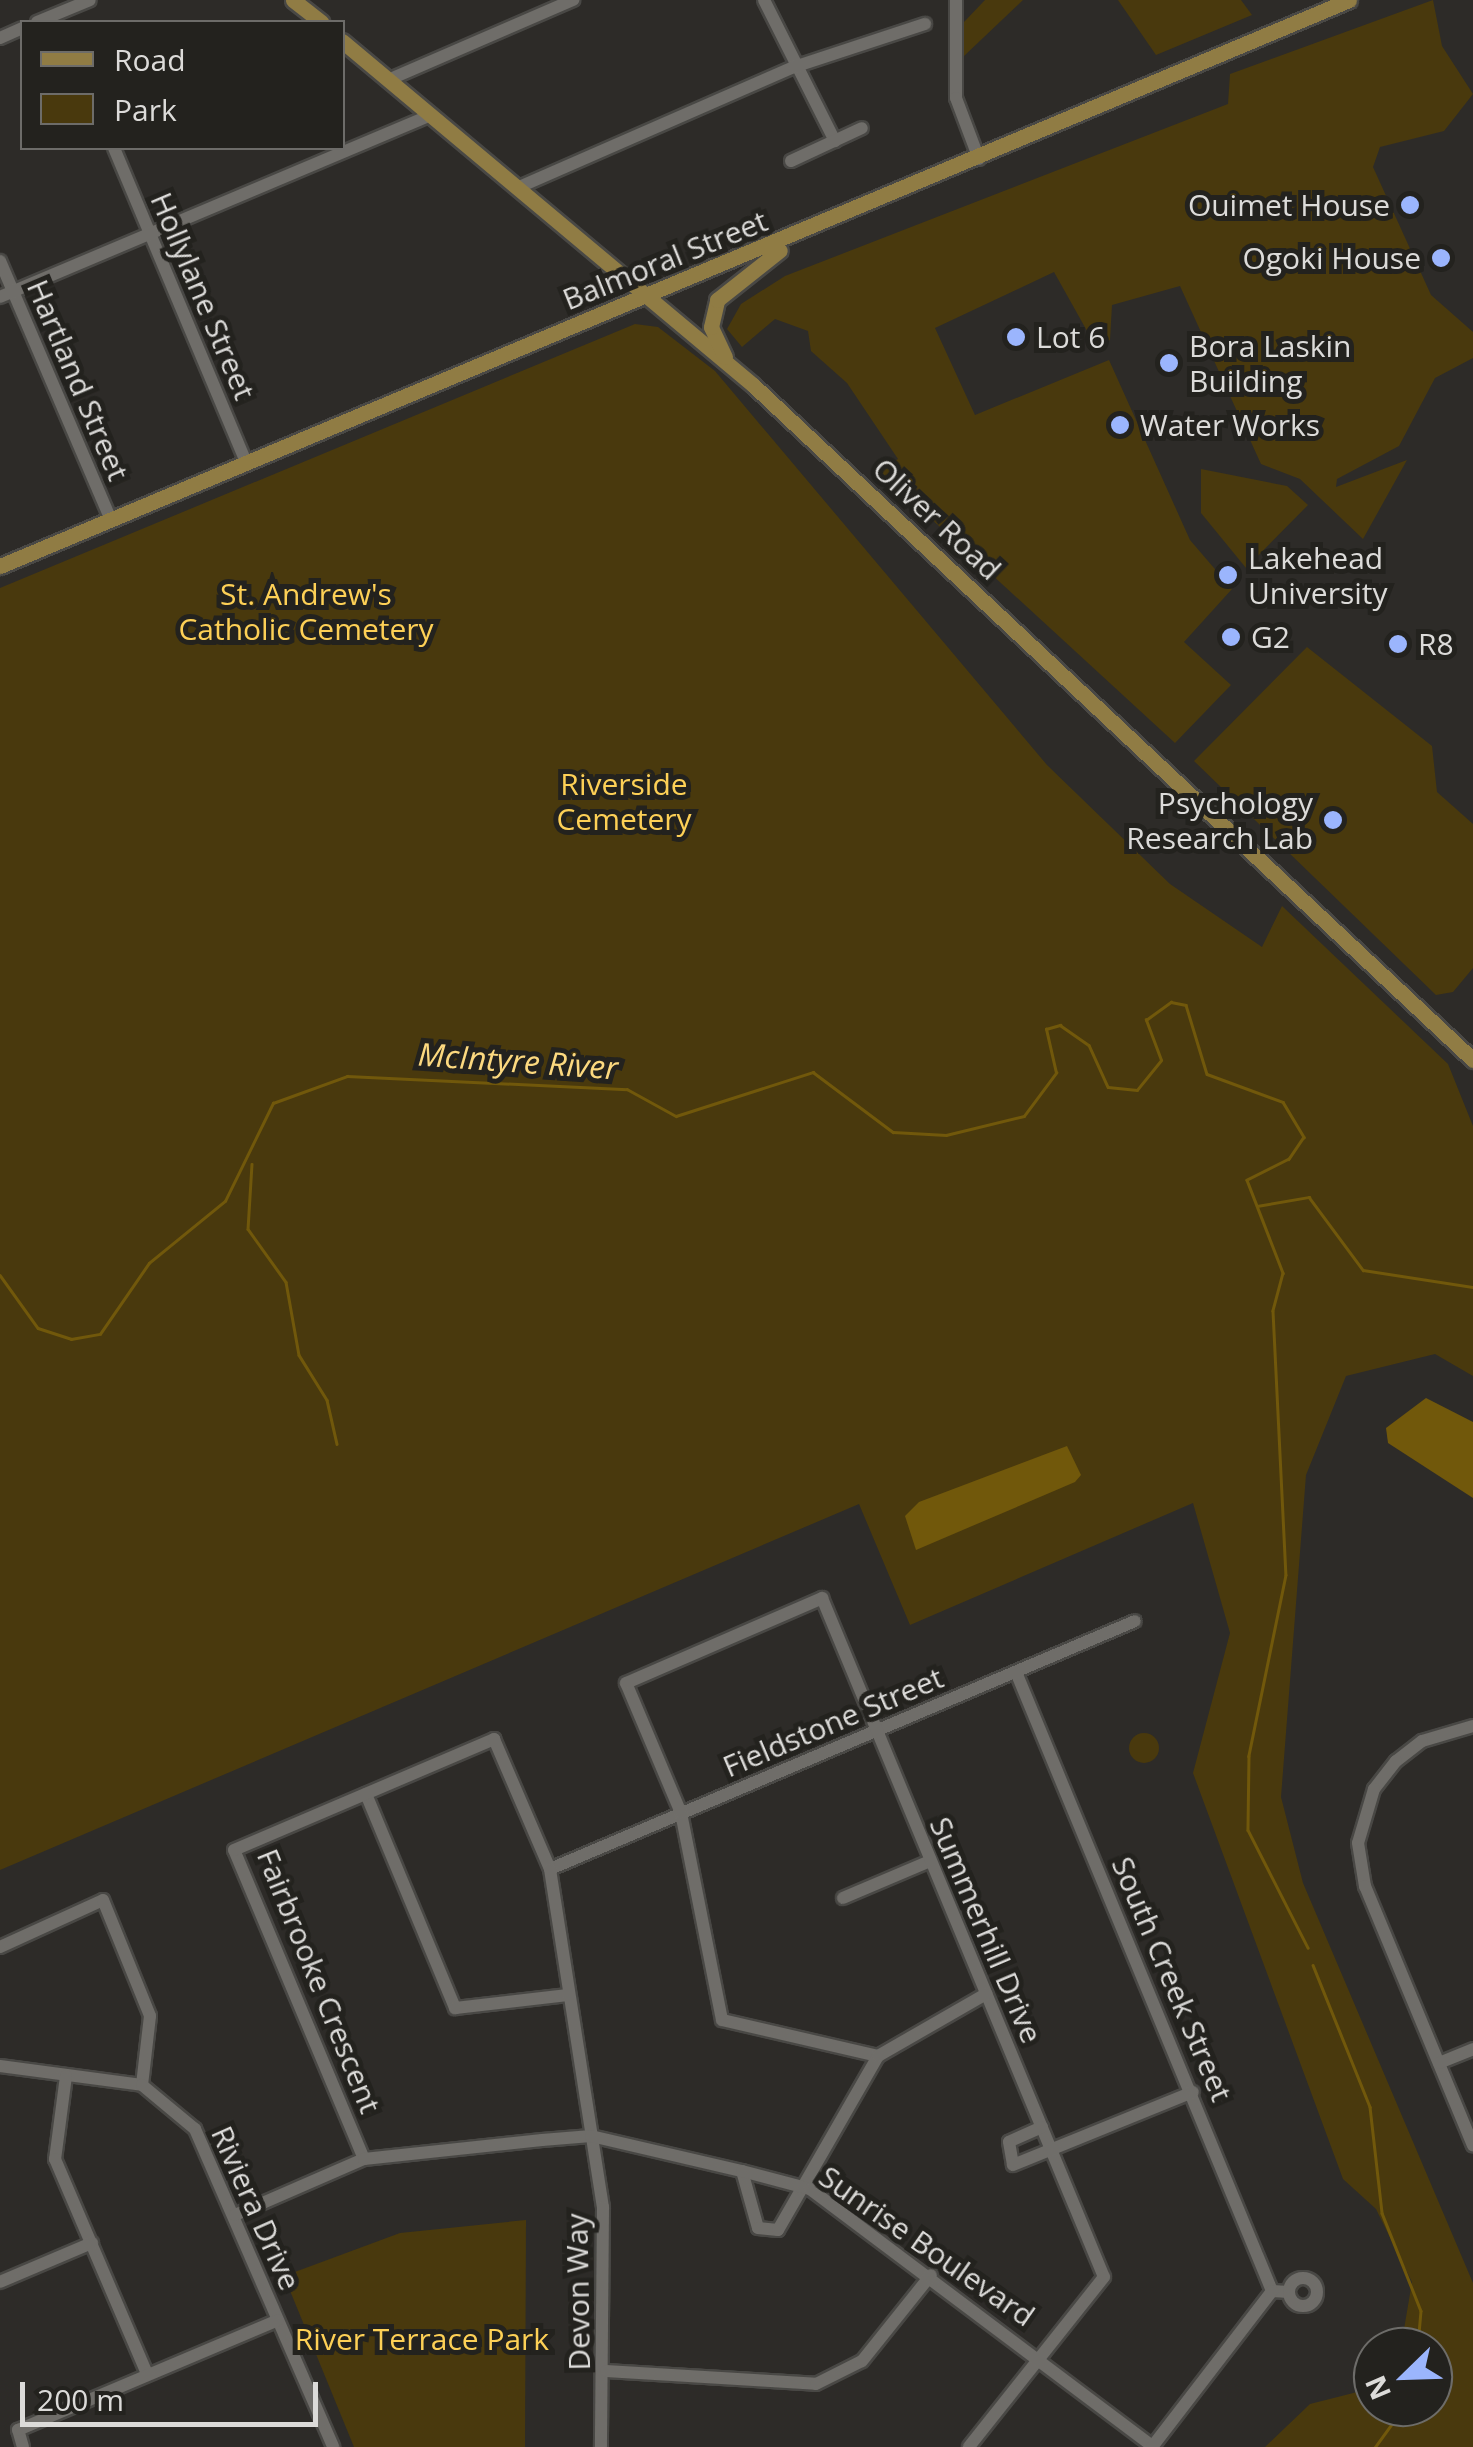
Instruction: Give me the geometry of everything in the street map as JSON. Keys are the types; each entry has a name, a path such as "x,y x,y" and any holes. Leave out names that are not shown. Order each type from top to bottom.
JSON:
{"main road":[{"path":"294,0 318,20"},
{"name":"Balmoral Street","path":"0,566 802,234 1349,0"},
{"name":"Oliver Road","path":"345,44 726,360 1473,1060"},
{"path":"726,360 711,327 717,300 802,234"}],"street":[{"path":"59,18 90,0"},
{"path":"388,80 574,0"},
{"path":"764,0 794,67 836,141"},
{"path":"956,0 956,98 979,159"},
{"path":"519,188 794,67 925,24"},
{"path":"7,295 430,115"},
{"path":"791,162 862,128"},
{"name":"Hollylane Street","path":"115,150 247,464"},
{"name":"Hartland Street","path":"0,261 7,295 110,518"},
{"name":"Summerhill Drive","path":"682,1813 626,1683 822,1598 1104,2277 1044,2359 969,2447"},
{"name":"Fieldstone Street","path":"550,1869 1135,1621"},
{"name":"South Creek Street","path":"1016,1672 1193,2092 1272,2291"},
{"path":"1473,1726 1422,1741 1396,1762 1374,1789 1358,1843 1364,1886 1473,2145"},
{"name":"Fairbrooke Crescent","path":"364,2159 234,1850 494,1740 550,1869 591,2136"},
{"path":"366,1794 455,2008 568,1995"},
{"path":"682,1813 722,2020 878,2056"},
{"path":"843,1898 930,1861"},
{"path":"0,1947 103,1900 150,2016 142,2086 0,2066"},
{"path":"742,2171 767,2233 810,2189 878,2056 986,1994"},
{"path":"1439,2063 1473,2049"},
{"path":"66,2076 55,2158 147,2374"},
{"name":"Riviera Drive","path":"142,2086 198,2133 333,2447"},
{"path":"1042,2127 1010,2142 1010,2159 1019,2167 1193,2092"},
{"name":"Sunrise Boulevard","path":"235,2215 364,2159 591,2136 742,2171 810,2189 1044,2359 1152,2447"},
{"name":"Devon Way","path":"591,2136 609,2281 601,2447"},
{"path":"0,2282 92,2243"},
{"path":"606,2371 816,2384 862,2361 931,2275"},
{"path":"1152,2447 1272,2291 1288,2292"},
{"path":"23,2447 18,2430 278,2320"}],"green space":[{"path":"985,0 1023,0 963,57 964,22"},
{"path":"1118,0 1241,0 1252,15 1156,55"},
{"path":"1433,0 1442,46 1473,94 1444,131 1380,147 1373,167 1431,295 1473,332 1473,358 1435,378 1399,446 1337,479 1336,487 1407,460 1363,539 1300,479 1261,464 1180,286 1112,305 1110,340 1096,347 1054,272 935,328 975,415 1109,360 1190,540 1232,589 1184,642 1231,685 1175,743 878,470 898,459 847,383 811,351 808,331 775,319 742,347 727,329 741,304 785,276 1228,104 1230,74"},
{"path":"635,324 658,327 715,371 1047,765 1170,884 1262,947 1282,906 1448,1064 1473,1126 1473,1376 1435,1354 1346,1376 1306,1475 1281,1797 1303,1883 1473,2283 1473,2447 1265,2447 1310,2404 1353,2393 1353,2427 1453,2427 1453,2327 1404,2327 1412,2282 1376,2209 1343,2179 1193,1773 1230,1633 1193,1503 910,1625 859,1504 0,1870 0,588"},
{"path":"1201,469 1287,486 1308,505 1246,568 1201,513"},
{"path":"1307,647 1432,746 1437,792 1473,824 1473,968 1453,992 1436,995 1194,761"},
{"path":"1144,1733 1155,1737 1159,1748 1155,1759 1144,1763 1133,1759 1129,1748 1133,1737"},
{"name":"River Terrace Park","path":"526,2220 525,2447 354,2447 284,2276 400,2233"}],"shaded area":[{"path":"1426,1398 1473,1422 1473,1498 1388,1443 1386,1428"},
{"path":"1067,1446 1081,1475 1075,1482 916,1550 905,1516 919,1502"}],"waterway":[{"name":"McIntyre River","path":"0,1275 38,1328 71,1339 100,1334 149,1263 225,1201 273,1103 347,1076 627,1089 676,1116 813,1072 893,1132 946,1135 1024,1116 1056,1073 1046,1029 1060,1025 1089,1045 1108,1087 1137,1090 1161,1060 1146,1020 1171,1002 1186,1005 1207,1074 1283,1102 1304,1137 1289,1159 1247,1180 1283,1273 1273,1311 1286,1575 1249,1756 1248,1830 1308,1948"},
{"path":"252,1164 248,1229 286,1282 299,1355 327,1400 337,1444"},
{"name":"McIntyre River","path":"1257,1206 1309,1197 1363,1270 1473,1287"},
{"path":"1313,1965 1370,2107 1382,2213 1421,2311 1420,2327"},
{"path":"1375,2447 1390,2427"}],"place":[{"name":"Ouimet House","path":"1410,205"},
{"name":"Ogoki House","path":"1441,258"},
{"name":"Lot 6","path":"1016,337"},
{"name":"Bora Laskin Building","path":"1169,363"},
{"name":"Water Works","path":"1120,425"},
{"name":"Lakehead University","path":"1228,575"},
{"name":"G2","path":"1231,637"},
{"name":"R8","path":"1398,644"},
{"name":"Psychology Research Lab","path":"1333,820"}],"park label":[{"name":"St. Andrew's Catholic Cemetery","path":"306,611"},
{"name":"Riverside Cemetery","path":"624,801"}]}
